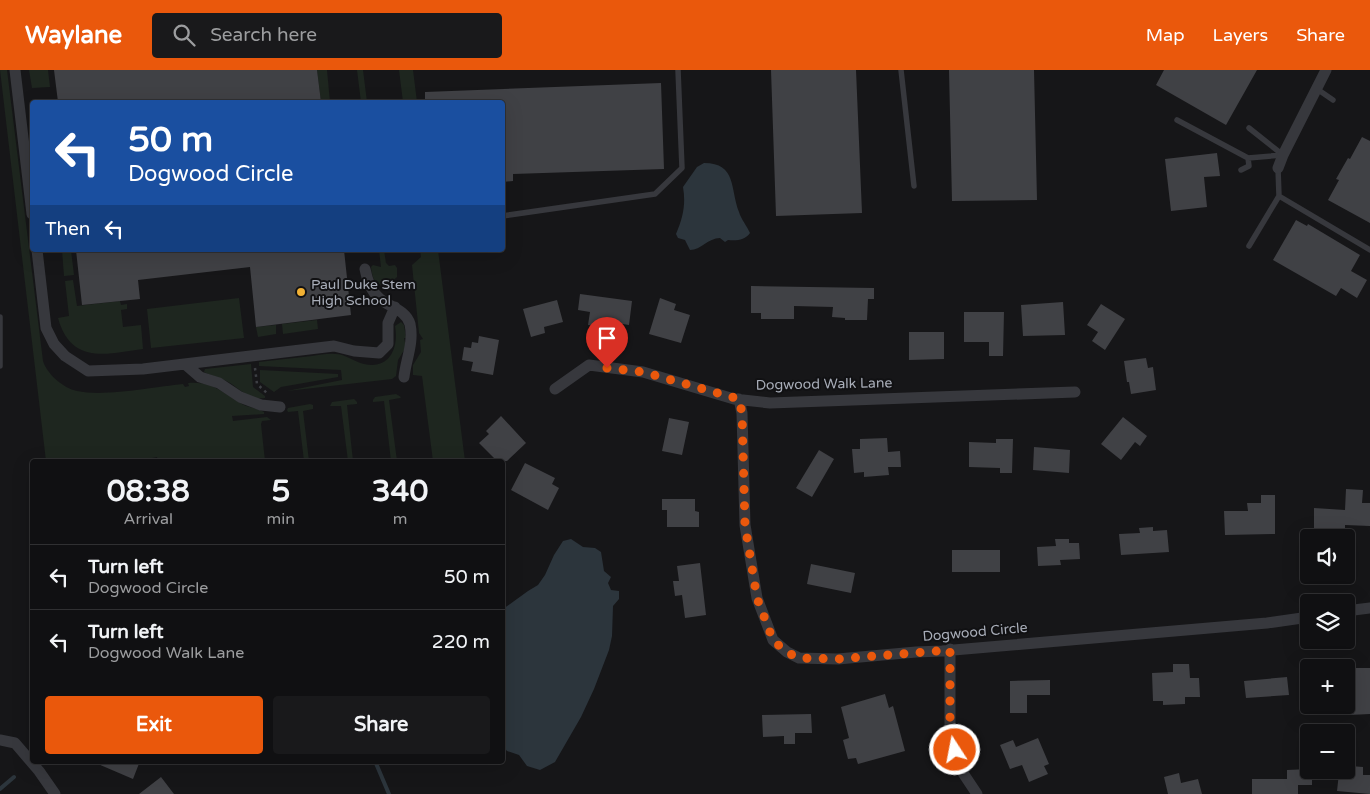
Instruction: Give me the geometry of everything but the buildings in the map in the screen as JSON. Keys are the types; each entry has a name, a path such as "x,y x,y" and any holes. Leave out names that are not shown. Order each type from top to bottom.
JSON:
{"street":[{"path":"16,70 30,196"},
{"path":"1278,168 1326,70"},
{"path":"37,252 46,328 54,344 65,356 88,371 143,370 334,346 354,351 379,353 388,344 388,323 395,307"},
{"path":"365,269 367,280 378,298 395,307 409,321 412,344 405,365 404,377"},
{"path":"185,364 200,378 219,383 240,397 261,405 280,407"},
{"name":"Dogwood Walk Lane","path":"556,388 589,365 643,372 739,399 770,403 1075,392"},
{"name":"Dogwood Circle","path":"739,399 742,413 745,525 757,598 773,640 786,652 799,658 838,659 1267,623 1300,618"},
{"path":"1355,610 1370,608"},
{"path":"950,650 950,732 959,767 977,794"},
{"path":"0,740 15,743 30,760"},
{"path":"33,764 55,794"}],"lane":[{"path":"505,216 655,194 682,168 678,70"},
{"path":"902,70 914,186"},
{"path":"1317,89 1333,100"},
{"path":"1177,120 1248,158 1283,155"},
{"path":"1250,128 1283,155"},
{"path":"1241,170 1249,166 1248,158"},
{"path":"1249,246 1279,196 1278,168"},
{"path":"1279,196 1370,250"},
{"path":"0,317 0,366"}],"path":[{"path":"255,368 257,384 270,396"}],"shaded area":[{"path":"0,70 7,70 43,361 48,371 66,387 88,393 129,391 183,384 185,387 189,386 188,383 204,384 245,405 264,412 264,414 232,416 233,421 267,417 271,420 262,421 261,424 265,459 158,459 157,457 148,459 46,459"},
{"path":"29,70 48,70 50,87 32,88"},
{"path":"317,70 327,70 330,100 321,100"},
{"path":"357,70 363,70 367,100 361,100"},
{"path":"399,70 413,70 417,100 403,100"},
{"path":"704,163 715,164 727,172 733,186 740,215 750,233 743,239 725,242 720,238 690,250 685,240 678,238 676,234 683,211 683,187 697,167"},
{"path":"62,252 71,252 74,275 64,276"},
{"path":"379,252 384,252 386,263 389,266 395,265 397,268 397,277 388,285 386,282 381,285 372,276 371,267 373,265 381,267"},
{"path":"420,252 438,252 465,459 433,459 422,376 413,375 413,365 421,352 420,340 423,339 419,333 412,265 421,257"},
{"path":"73,280 77,306 120,301 121,305 127,304 127,309 121,310 123,327 141,325 143,349 104,354 92,353 81,350 72,343 64,333 58,318 69,316 65,281"},
{"path":"239,298 244,338 151,348 147,309"},
{"path":"317,320 318,329 283,334 282,324"},
{"path":"401,322 404,325 406,347 398,360 396,376 392,379 287,391 342,380 341,370 259,366 259,362 330,354 343,355 364,364 380,364 391,355 394,349 396,342 395,326"},
{"path":"276,325 276,334 258,337 256,327"},
{"path":"251,364 253,387 265,398 250,396 227,381 204,372 205,369"},
{"path":"260,370 338,374 338,377 281,387 274,392 260,382"},
{"path":"396,394 401,397 389,400 397,459 391,459 384,401 373,402 375,397"},
{"path":"354,399 357,402 357,404 347,405 353,459 348,459 341,406 330,406 332,402"},
{"path":"313,405 313,409 303,411 309,459 304,459 298,411 288,412 288,408"},
{"path":"571,539 583,547 595,548 601,552 604,571 611,577 608,583 611,590 619,591 619,599 613,606 612,636 609,650 594,689 581,717 555,762 540,770 527,766 519,755 505,748 505,608 538,585 563,541"}],"waterway":[{"path":"376,764 389,794"},
{"path":"0,789 14,777"}],"place":[{"name":"Paul Duke Stem High School","path":"301,292"}],"route":[{"path":"607,368 643,372 739,399 742,413 745,525 757,598 773,640 786,652 799,658 838,659 950,650 950,732 955,750"}]}
